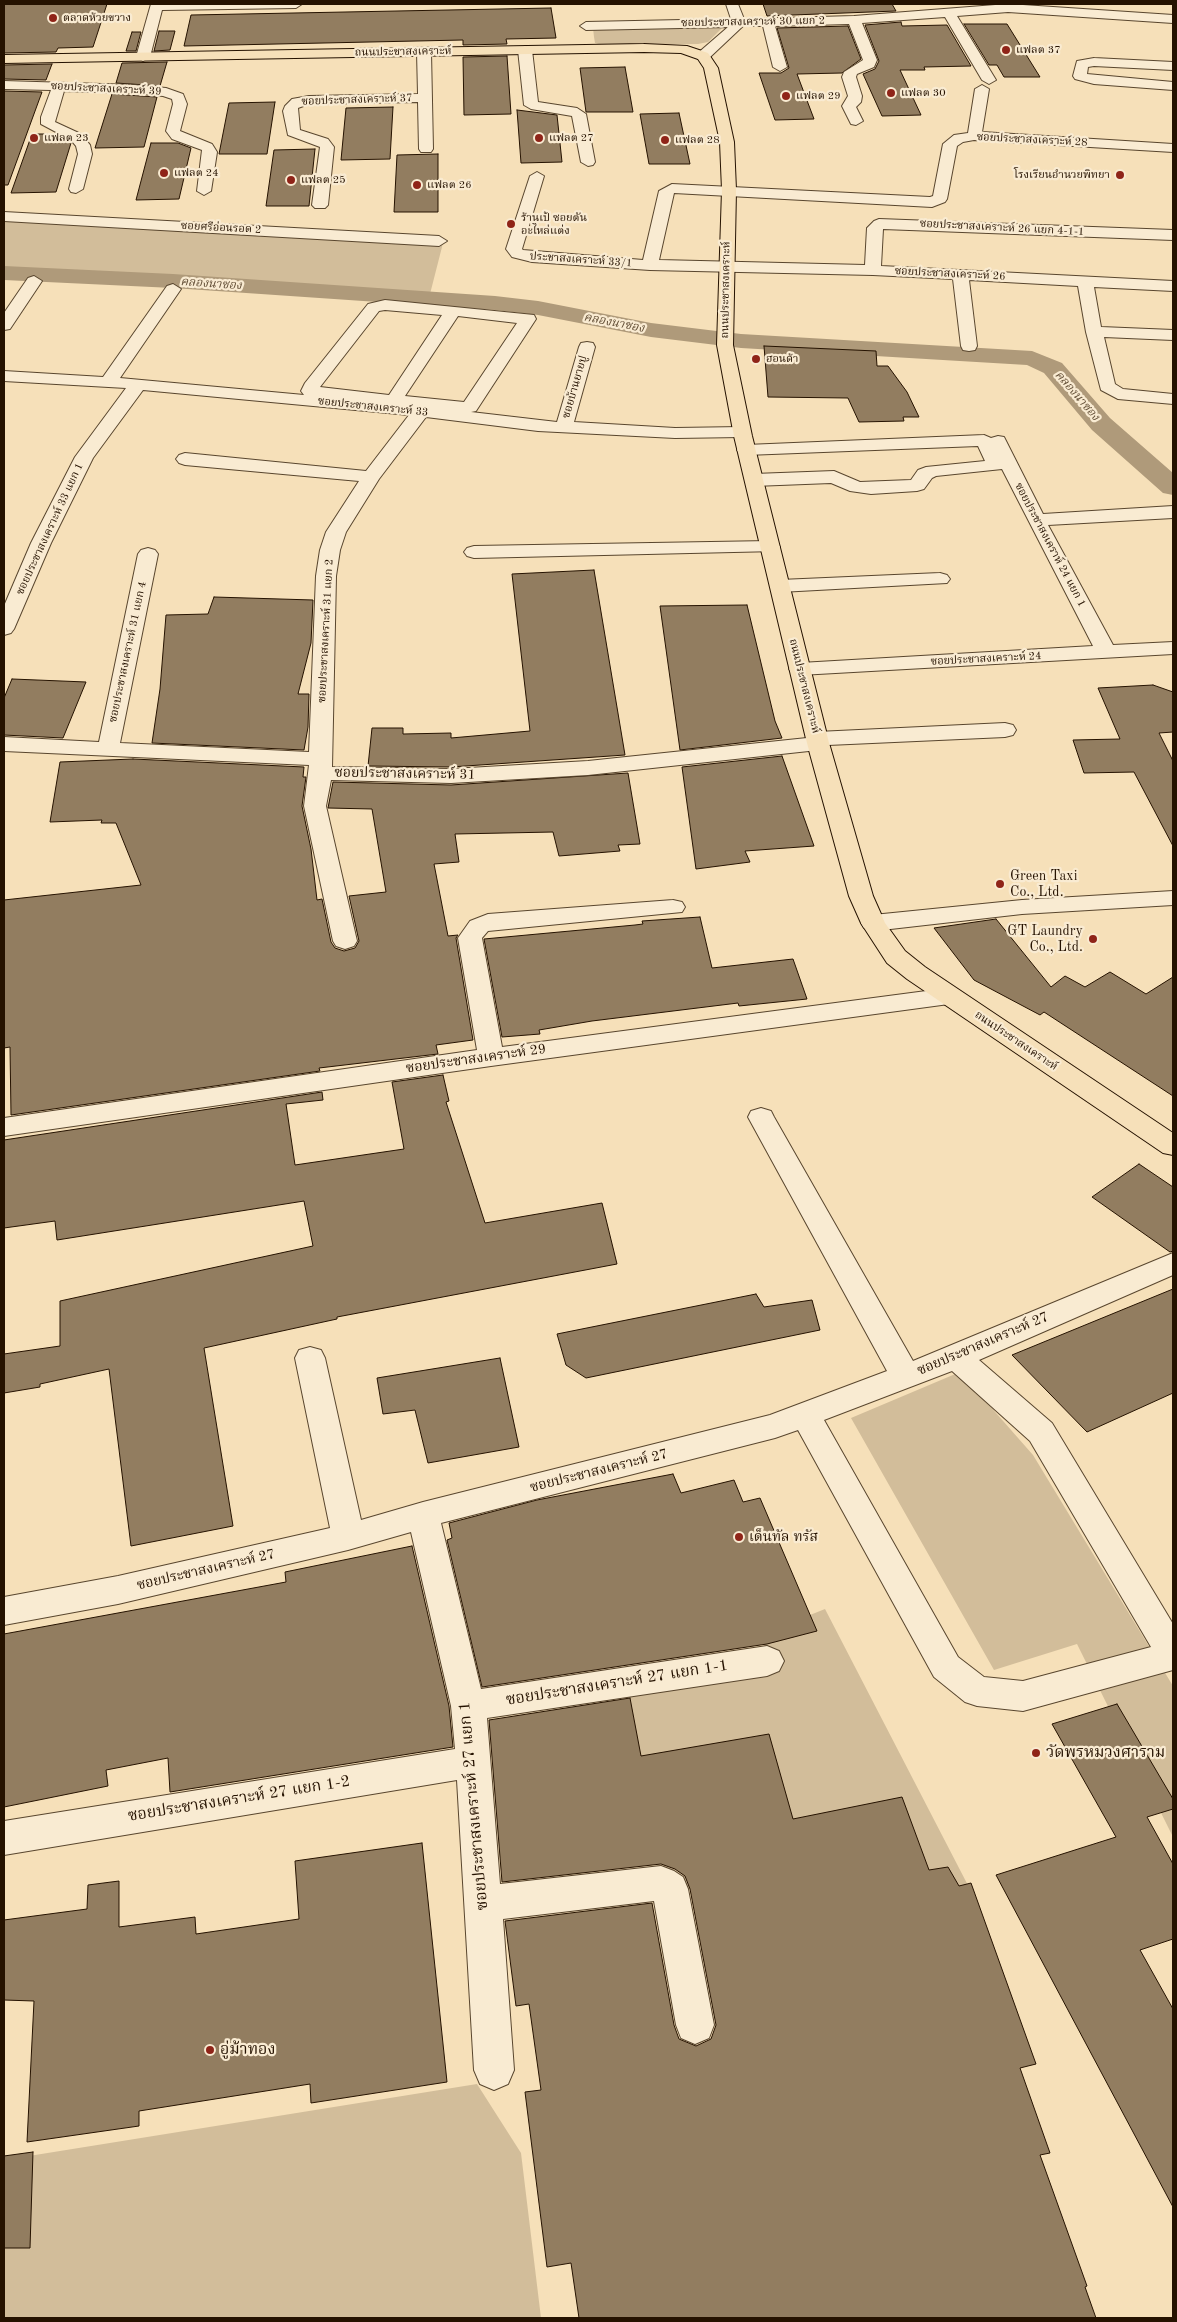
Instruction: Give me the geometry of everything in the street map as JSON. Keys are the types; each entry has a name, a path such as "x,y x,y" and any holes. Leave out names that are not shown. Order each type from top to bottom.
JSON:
{"main road":[{"name":"ถนนประชาสงเคราะห์","path":"4,59 663,48 694,52 703,56 711,68 725,125 729,190 725,339 744,441 818,741 861,896 873,924 896,957 948,996 1173,1146"}],"street":[{"path":"143,56 157,5 296,4"},
{"path":"703,56 740,23 732,4"},
{"path":"912,4 920,16"},
{"name":"ซอยประชาสงเคราะห์ 30 แยก 2","path":"586,26 836,21 920,16 1026,6 1173,19"},
{"path":"830,7 836,21"},
{"path":"584,11 588,40 584,49"},
{"path":"636,11 641,25"},
{"path":"949,13 985,84 974,136"},
{"path":"854,20 870,60 869,64 851,72 849,77 855,96 854,102 849,106 856,121"},
{"path":"768,22 780,67"},
{"path":"525,50 531,105 572,111 579,114 588,162"},
{"name":"ซอยประชาสงเคราะห์ 37","path":"424,52 426,149"},
{"path":"1173,66 1087,62 1082,64 1080,76 1094,80 1173,86"},
{"name":"ซอยประชาสงเคราะห์ 39","path":"4,86 59,86 142,90 166,92 178,97 180,104 173,131 177,136 207,147 210,152 204,191"},
{"path":"59,86 48,117 48,124 76,137 83,145 85,154 76,189"},
{"name":"ซอยประชาสงเคราะห์ 37","path":"320,205 327,147 323,142 293,132 291,126 292,106 297,102 309,100 426,98"},
{"name":"ซอยประชาสงเคราะห์ 28","path":"729,190 932,202 940,200 950,144 959,138 974,136 1173,148"},
{"name":"ประชาสงเคราะห์ 33/1","path":"537,176 514,249 518,254 532,257 650,265 726,266"},
{"path":"650,265 666,191 672,188 683,187 729,190"},
{"name":"ซอยศรีอ่อนรอด 2","path":"4,216 439,241"},
{"name":"ซอยประชาสงเคราะห์ 26 แยก 4-1-1","path":"873,270 874,228 879,224 979,226 1173,235"},
{"name":"ซอยประชาสงเคราะห์ 26","path":"726,266 873,270 1173,286"},
{"path":"960,274 969,346"},
{"path":"4,325 34,281"},
{"path":"1085,282 1094,332 1107,386 1118,394 1173,399"},
{"path":"108,382 173,289"},
{"path":"385,305 528,319 470,407 391,405 310,391 311,387 374,307 385,305"},
{"path":"391,405 454,311"},
{"path":"1094,332 1173,335"},
{"name":"ซอยบ้านยายปู","path":"564,427 587,347"},
{"name":"ซอยประชาสงเคราะห์ 33","path":"4,376 138,384 391,405 421,412 564,427 675,433 744,441 984,440 997,466 933,471 925,474 916,485 871,488 857,487 827,476 754,480"},
{"name":"ซอยประชาสงเคราะห์ 33 แยก 1","path":"4,629 41,543 84,457 138,384"},
{"name":"ซอยประชาสงเคราะห์ 31 แยก 2","path":"345,941 315,806 320,766 326,576 330,550 336,532 371,477 421,412"},
{"name":"ซอยประชาสงเคราห์ 24 แยก 1","path":"995,436 1036,520 1107,653"},
{"path":"185,458 371,477"},
{"path":"1036,520 1173,512"},
{"path":"474,552 770,547"},
{"name":"ซอยประชาสงเคราะห์ 31 แยก 4","path":"108,750 148,554"},
{"path":"780,586 940,579"},
{"name":"ซอยประชาสงเคราะห์ 24","path":"800,669 1173,648"},
{"name":"ซอยประชาสงเคราะห์ 31","path":"4,744 451,776 588,768 818,741 1005,730"},
{"path":"873,924 1022,906 1173,898"},
{"path":"491,1057 470,938 479,926 488,922 674,907"},
{"name":"ซอยประชาสงเคราะห์ 29","path":"4,1127 491,1057 948,996"},
{"path":"761,1117 906,1377"},
{"name":"ซอยประชาสงเคราะห์ 27","path":"4,1611 118,1590 348,1537 423,1515 727,1440 806,1416 906,1377 1173,1263"},
{"path":"806,1416 946,1668 977,1691 1023,1696 1173,1655 1041,1432 956,1357"},
{"path":"310,1358 348,1537"},
{"name":"ซอยประชาสงเคราะห์ 27 แยก 1","path":"423,1515 468,1706 474,1762 494,2070"},
{"name":"ซอยประชาสงเคราะห์ 27 แยก 1-1","path":"468,1706 767,1661"},
{"name":"ซอยประชาสงเคราะห์ 27 แยก 1-2","path":"4,1838 474,1762"},
{"path":"482,1904 661,1883 670,1889 695,2025"}],"shaded area":[{"path":"723,27 708,42 698,44 602,45 595,43 593,28"},
{"path":"4,218 443,243 430,294 4,270"},
{"path":"960,1372 1033,1455 1173,1686 1173,1837 1077,1644 994,1670 851,1418"},
{"path":"825,1609 974,1897 705,1902 659,1862 621,1691 773,1667 760,1635"},
{"path":"477,2084 521,2153 541,2318 4,2318 4,2160"}],"building":[{"path":"4,4 107,4 93,47 58,48 56,52 4,53"},
{"path":"763,4 892,4 896,11 767,16"},
{"path":"551,8 556,38 506,39 507,44 463,45 463,40 184,46 191,15"},
{"name":"แฟลต 30","path":"901,22 902,26 947,25 971,66 924,67 925,70 900,70 921,115 882,116 863,74 875,69 879,61 865,25"},
{"name":"แฟลต 37","path":"964,24 1007,24 1040,77 1004,77 997,65 989,65"},
{"name":"แฟลต 29","path":"848,26 861,59 842,73 797,74 814,119 775,120 759,73 781,73 789,68 777,28"},
{"path":"159,31 175,31 170,50 154,51"},
{"path":"132,32 141,32 136,51 126,51"},
{"path":"507,56 511,114 464,115 463,57"},
{"path":"167,62 160,86 116,83 122,63"},
{"path":"52,64 46,80 4,79 4,65"},
{"path":"625,67 633,112 586,112 580,68"},
{"path":"4,91 42,92 8,185 4,185"},
{"path":"112,94 157,97 144,147 95,148"},
{"path":"275,102 267,154 219,154 229,103"},
{"path":"393,107 390,159 341,160 346,108"},
{"path":"517,110 557,115 562,162 521,163"},
{"path":"679,113 690,164 649,164 640,114"},
{"path":"32,134 55,134 71,143 56,192 11,193"},
{"path":"151,143 178,143 191,148 179,199 136,200"},
{"path":"315,149 309,206 266,206 274,150"},
{"path":"438,154 438,212 394,212 397,155"},
{"path":"764,346 876,351 877,366 888,366 907,392 919,417 903,417 904,421 859,422 848,398 768,397"},
{"path":"594,570 625,755 451,767 368,766 372,728 403,728 403,734 451,733 451,738 530,731 512,574"},
{"path":"214,597 313,600 311,643 298,694 309,694 308,727 304,750 152,743 160,689 166,615 208,614"},
{"path":"747,605 775,721 782,738 680,750 660,606"},
{"path":"12,679 86,682 63,738 4,735 4,698"},
{"path":"1153,685 1173,692 1173,732 1159,733 1173,761 1173,846 1134,772 1084,773 1073,740 1120,739 1098,688"},
{"path":"782,756 814,846 745,851 750,862 696,869 682,767"},
{"path":"133,759 304,767 303,777 306,777 302,806 311,849 317,900 322,899 331,942 335,948 344,951 355,948 359,941 349,896 386,892 372,809 328,808 333,782 451,785 628,773 640,844 618,845 620,851 559,856 553,832 455,834 459,862 434,864 448,936 458,935 456,938 473,1040 436,1045 438,1054 319,1068 320,1071 11,1115 10,1047 4,1048 4,900 141,885 116,823 101,823 102,820 50,822 60,762"},
{"path":"700,917 712,968 793,959 807,999 739,1006 738,1003 592,1021 539,1030 540,1034 502,1037 484,939 635,925 643,924 642,921"},
{"path":"996,919 1051,987 1065,976 1085,987 1110,972 1146,994 1173,977 1173,1096 1044,1012 1040,1015 974,980 934,928"},
{"path":"443,1075 449,1101 446,1102 485,1223 602,1203 617,1264 337,1317 337,1319 204,1348 233,1526 131,1546 109,1369 40,1384 40,1387 4,1393 4,1354 60,1346 60,1301 313,1246 304,1201 57,1240 55,1221 4,1228 4,1140 322,1092 323,1100 286,1104 295,1165 404,1149 392,1082"},
{"path":"1139,1164 1173,1187 1173,1251 1170,1252 1092,1197"},
{"path":"1173,1289 1173,1393 1087,1432 1012,1355"},
{"path":"756,1294 764,1307 812,1300 820,1330 586,1378 566,1365 557,1334"},
{"path":"500,1358 519,1447 428,1463 415,1410 383,1414 377,1378"},
{"path":"673,1474 681,1493 734,1480 743,1502 760,1498 817,1631 767,1644 482,1687 447,1540 452,1538 449,1523 537,1500"},
{"path":"412,1546 449,1706 453,1747 170,1792 168,1758 106,1770 108,1786 4,1807 4,1634 286,1582 285,1572"},
{"path":"630,1698 641,1756 769,1734 793,1819 902,1797 929,1870 948,1867 959,1886 971,1883 1036,2064 1020,2068 1050,2153 1040,2155 1087,2286 1085,2287 1096,2318 579,2318 571,2263 547,2267 525,2092 541,2090 529,2004 516,2006 505,1921 652,1903 674,2025 679,2039 696,2046 711,2039 716,2025 690,1889 685,1876 675,1869 661,1864 502,1882 489,1720"},
{"path":"1117,1704 1173,1799 1173,1809 1147,1817 1173,1864 1173,1939 1140,1950 1173,2009 1173,2207 996,1875 1116,1837 1052,1724"},
{"path":"422,1843 447,2082 311,2103 310,2084 139,2111 139,2126 27,2142 34,2001 4,2000 4,1920 87,1909 88,1885 119,1881 119,1927 195,1917 196,1934 299,1919 295,1861"},
{"path":"33,2152 30,2248 4,2248 4,2156"}],"waterway":[{"name":"คลองนาซอง","path":"4,273 173,281 495,303 538,308 651,330 741,341 974,353 1032,358 1053,368 1101,424 1173,487"}],"place":[{"name":"ตลาดห้วยขวาง","path":"53,18"},
{"name":"แฟลต 37","path":"1006,50"},
{"name":"แฟลต 30","path":"891,93"},
{"name":"แฟลต 29","path":"786,96"},
{"name":"แฟลต 23","path":"34,138"},
{"name":"แฟลต 27","path":"539,138"},
{"name":"แฟลต 28","path":"665,140"},
{"name":"แฟลต 24","path":"164,173"},
{"name":"โรงเรียนอำนวยพิทยา","path":"1120,175"},
{"name":"แฟลต 25","path":"291,180"},
{"name":"แฟลต 26","path":"417,185"},
{"name":"ร้านเป้ ซอยตัน อะไหล่แต่ง","path":"511,224"},
{"name":"ฮอนด้า","path":"756,359"},
{"name":"Green Taxi Co., Ltd.","path":"1000,884"},
{"name":"GT Laundry Co., Ltd.","path":"1093,939"},
{"name":"เด็นทัล ทรัส","path":"739,1537"},
{"name":"วัดพรหมวงศาราม","path":"1036,1753"},
{"name":"อู่ม้าทอง","path":"210,2050"}]}
